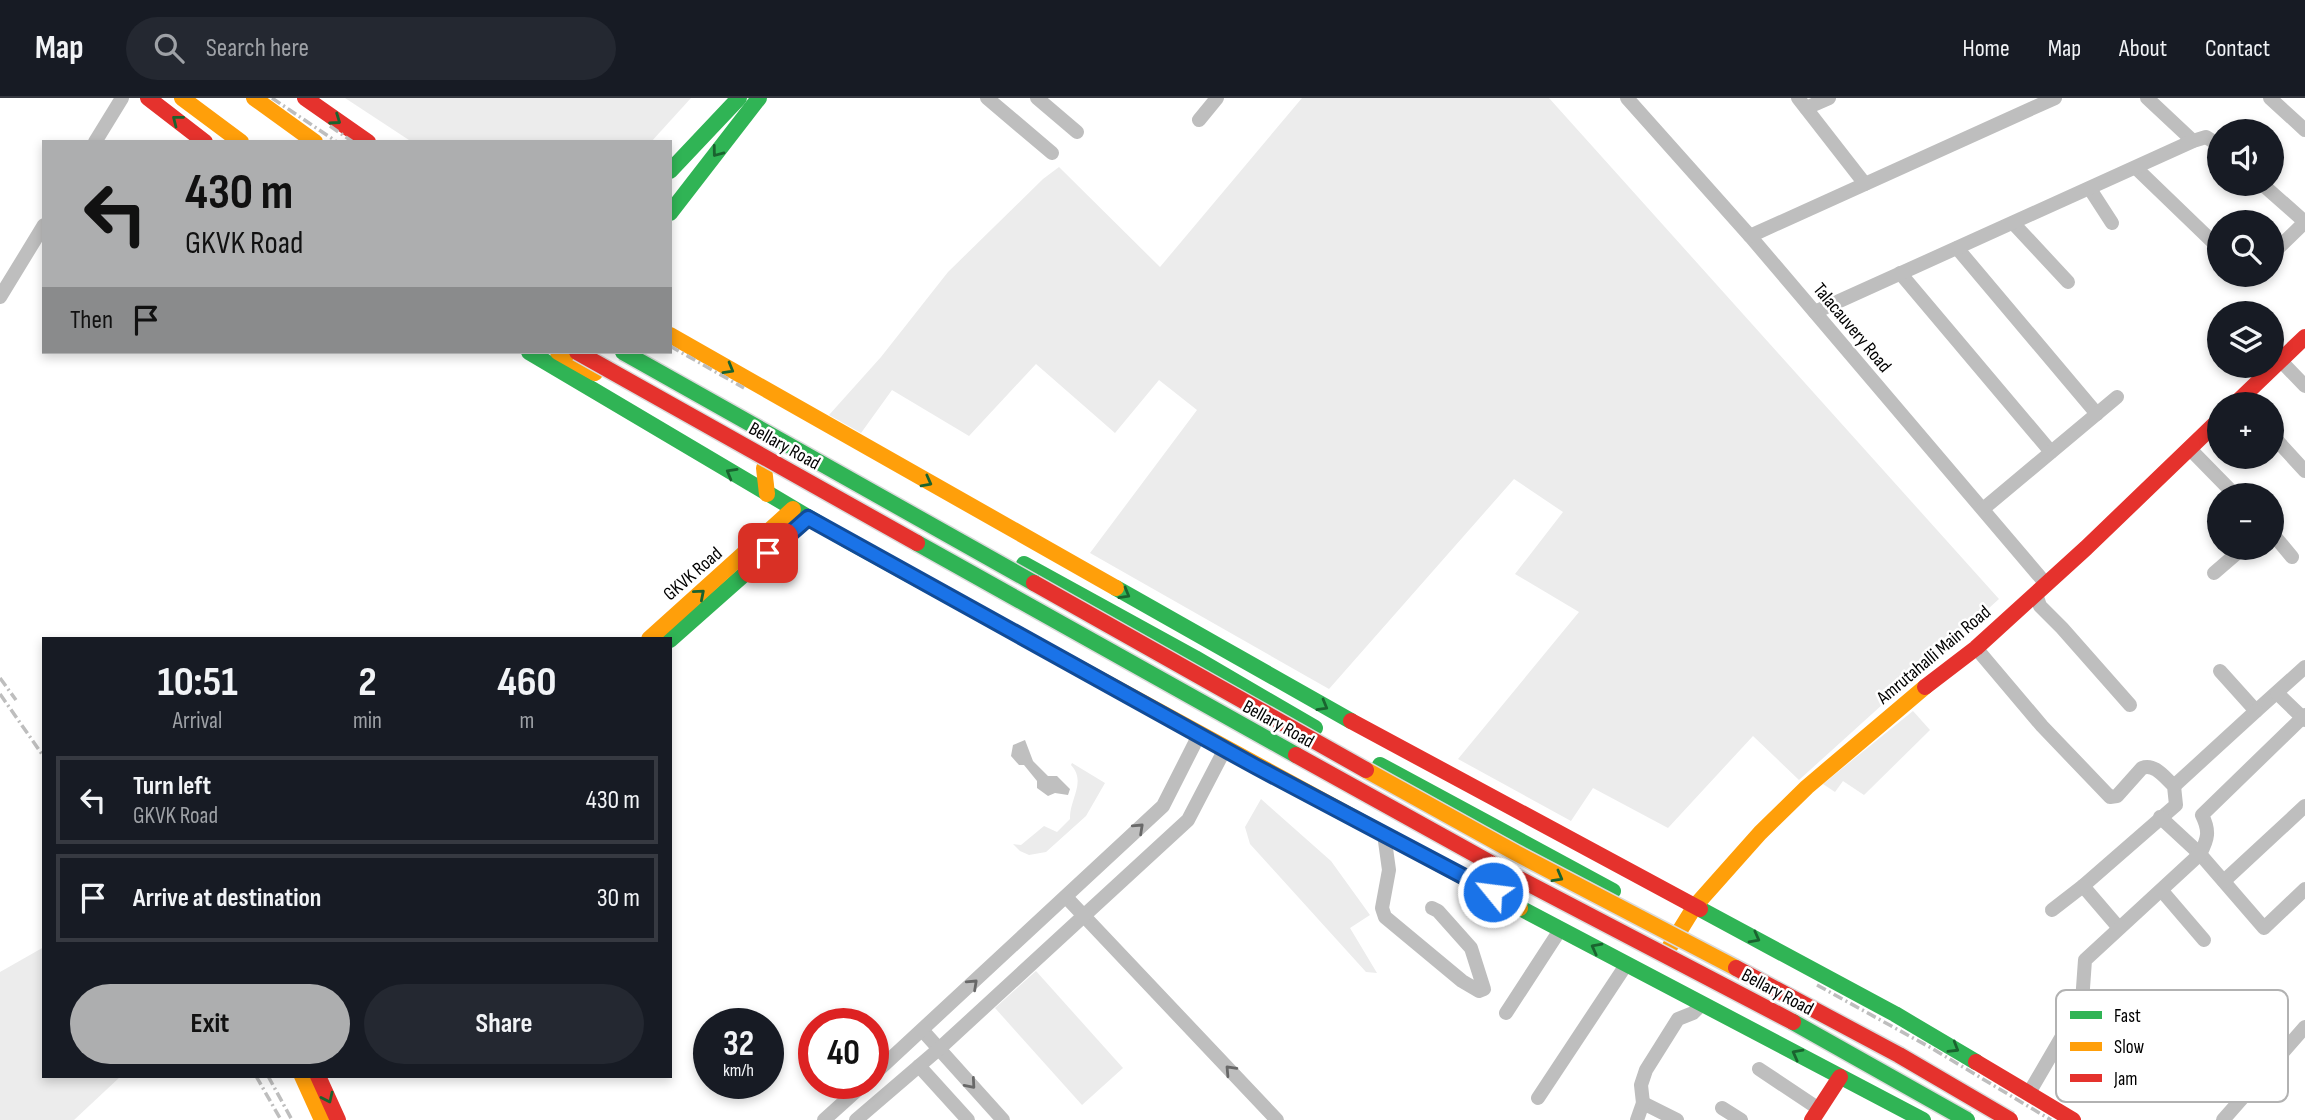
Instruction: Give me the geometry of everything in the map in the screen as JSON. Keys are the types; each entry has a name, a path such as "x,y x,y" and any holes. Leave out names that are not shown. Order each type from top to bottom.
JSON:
{"main road":[{"path":"148,98 202,140"},
{"path":"182,98 238,140"},
{"path":"201,98 254,140"},
{"path":"238,98 292,140"},
{"path":"254,98 312,140"},
{"path":"305,98 365,140"},
{"path":"672,169 738,98"},
{"path":"672,210 759,98"},
{"path":"672,336 1341,716 1895,1014 2073,1120"},
{"path":"2284,356 2305,337"},
{"path":"541,354 564,356 767,494 808,518 1225,749 1560,930 1919,1119"},
{"name":"Bellary Road","path":"626,354 1575,886 1900,1055 2010,1120"},
{"name":"Bellary Road","path":"648,354 1195,658 1330,737 1905,1046 2026,1120"},
{"name":"Bellary Road","path":"564,356 1138,681 1659,965 1785,1028 1947,1120"},
{"name":"Bellary Road","path":"564,356 1566,906 1789,1020 1893,1076 1967,1120"},
{"path":"2249,392 2263,378"},
{"name":"Amrutahalli Main Road","path":"1659,965 1695,906 1760,833 1807,787 1945,670 1976,648 2207,431"},
{"path":"764,468 767,494"},
{"name":"GKVK Road","path":"651,637 793,509"},
{"name":"GKVK Road","path":"672,637 808,518"},
{"path":"1470,880 1492,875"},
{"path":"1816,1115 1840,1077"},
{"path":"303,1078 322,1120"},
{"path":"319,1078 338,1120"}],"street":[{"path":"96,140 122,98"},
{"path":"987,98 1052,153"},
{"path":"1037,98 1077,132"},
{"path":"1199,120 1217,98"},
{"name":"Talacauvery Road","path":"1627,98 1750,236 1983,509 2041,589 2039,607 2062,628 2130,705"},
{"path":"1829,98 1802,103 1865,184"},
{"path":"1750,236 2055,98"},
{"path":"2147,98 2193,141"},
{"path":"2270,98 2305,130"},
{"path":"1815,312 2193,141 2207,138"},
{"path":"2136,168 2207,236"},
{"path":"2090,189 2112,223"},
{"path":"2276,196 2305,222 2284,242"},
{"path":"2013,223 2068,282"},
{"path":"0,297 42,228"},
{"path":"1957,248 2097,414"},
{"path":"1900,273 2051,452"},
{"path":"2284,364 2305,386"},
{"path":"1983,509 2117,397"},
{"path":"2189,448 2223,483"},
{"path":"2284,448 2305,471"},
{"path":"2284,547 2292,557"},
{"path":"2214,573 2229,560"},
{"path":"1976,648 2042,726 2110,797 2117,796 2142,768 2147,766 2153,767 2174,786 2176,805 2052,910"},
{"path":"2174,786 2305,667"},
{"path":"2220,671 2256,711"},
{"path":"2083,990 2085,960 2200,854 2208,839 2208,829 2202,815 2304,718 2277,693"},
{"path":"889,1062 1163,806 1199,734"},
{"path":"856,1120 940,1048 1188,820 1225,749"},
{"path":"2224,881 2305,806"},
{"path":"2160,817 2200,854 2264,928 2305,889"},
{"path":"1384,834 1389,870 1382,908 1385,917 1462,981 1479,991 1484,989 1471,948 1438,911 1432,908"},
{"path":"2083,886 2119,928"},
{"path":"2162,891 2203,940"},
{"path":"1066,897 1277,1120"},
{"path":"1506,1013 1560,930"},
{"path":"1538,1098 1626,965"},
{"path":"1637,1120 1643,1103 1642,1085 1646,1070 1678,1019 1693,1013 1702,1004"},
{"path":"2288,1046 2305,1027"},
{"path":"923,1031 1003,1120"},
{"path":"2029,1093 2056,1047"},
{"path":"919,1066 968,1120"},
{"path":"1759,1069 1816,1115"},
{"path":"824,1120 847,1099"},
{"path":"2222,1120 2238,1102"},
{"path":"1643,1103 1677,1120"},
{"path":"1723,1108 1741,1120"}],"shaded area":[{"path":"345,98 691,98 653,140 409,140"},
{"path":"1302,98 1549,98 1999,599 1799,780 1753,736 1668,828 1593,788 1571,821 1458,759 1579,612 1515,574 1563,512 1514,479 1329,689 1090,553 1197,410 1159,380 1115,433 1036,364 969,436 892,390 861,433 829,415 881,357 948,272 1043,179 1059,167 1160,267"},
{"path":"1913,711 1930,730 1864,795 1843,781 1835,792 1823,784"},
{"path":"1025,740 1033,761 1048,776 1057,776 1070,789 1068,795 1055,793 1048,796 1037,788 1037,781 1024,765 1019,765 1011,756 1013,745"},
{"path":"1072,763 1105,783 1086,816 1046,852 1029,855 1020,851 1013,844 1021,845 1044,826 1057,832 1070,819 1077,785 1076,771"},
{"path":"1261,799 1331,861 1370,915 1350,928 1377,973 1366,972 1250,844 1245,827"},
{"path":"42,948 42,1078 119,1078 74,1120 0,1120 0,972"},
{"path":"1036,971 1123,1068 1082,1105 995,1008"}],"railway":[{"path":"272,98 334,140"},
{"path":"330,126 350,140"},
{"path":"672,347 744,388"},
{"path":"0,678 16,700"},
{"path":"0,694 42,754"},
{"path":"1817,985 1933,1049 2051,1120"},
{"path":"257,1078 281,1120"},
{"path":"269,1078 292,1120"}],"traffic: fast":[{"path":"672,169 739,98"},
{"path":"672,210 759,98"},
{"path":"532,354 850,542 1008,629"},
{"path":"627,354 1034,583"},
{"path":"672,638 808,518"},
{"path":"917,543 1296,755"},
{"path":"1024,564 1315,728"},
{"path":"1116,588 1351,721"},
{"path":"1380,765 1613,891"},
{"path":"1520,908 1923,1120"},
{"path":"1700,909 1895,1014 1976,1062"},
{"path":"1793,1022 1967,1120"}],"traffic: slow":[{"path":"182,98 238,140"},
{"path":"254,98 312,140"},
{"path":"672,336 1116,588"},
{"path":"562,354 595,373"},
{"path":"764,468 767,494"},
{"path":"651,637 793,509"},
{"path":"1008,629 1520,908"},
{"path":"1669,948 1695,906 1760,833 1807,787 1925,687"},
{"path":"1366,770 1516,853 1736,968"},
{"path":"303,1078 322,1120"}],"traffic: jam":[{"path":"148,98 202,140"},
{"path":"305,98 365,140"},
{"path":"2248,392 2305,337"},
{"path":"581,354 917,543"},
{"path":"1925,687 1976,648 2086,548 2207,432"},
{"path":"1034,583 1366,770"},
{"path":"1351,721 1700,909"},
{"path":"1296,755 1514,876 1793,1022"},
{"path":"1470,880 1492,875"},
{"path":"1736,968 1899,1055 2010,1120"},
{"path":"1976,1062 2073,1120"},
{"path":"1812,1120 1840,1077"},
{"path":"319,1078 338,1120"}],"route":[{"path":"768,553 808,518 1255,766 1493,892"}]}
